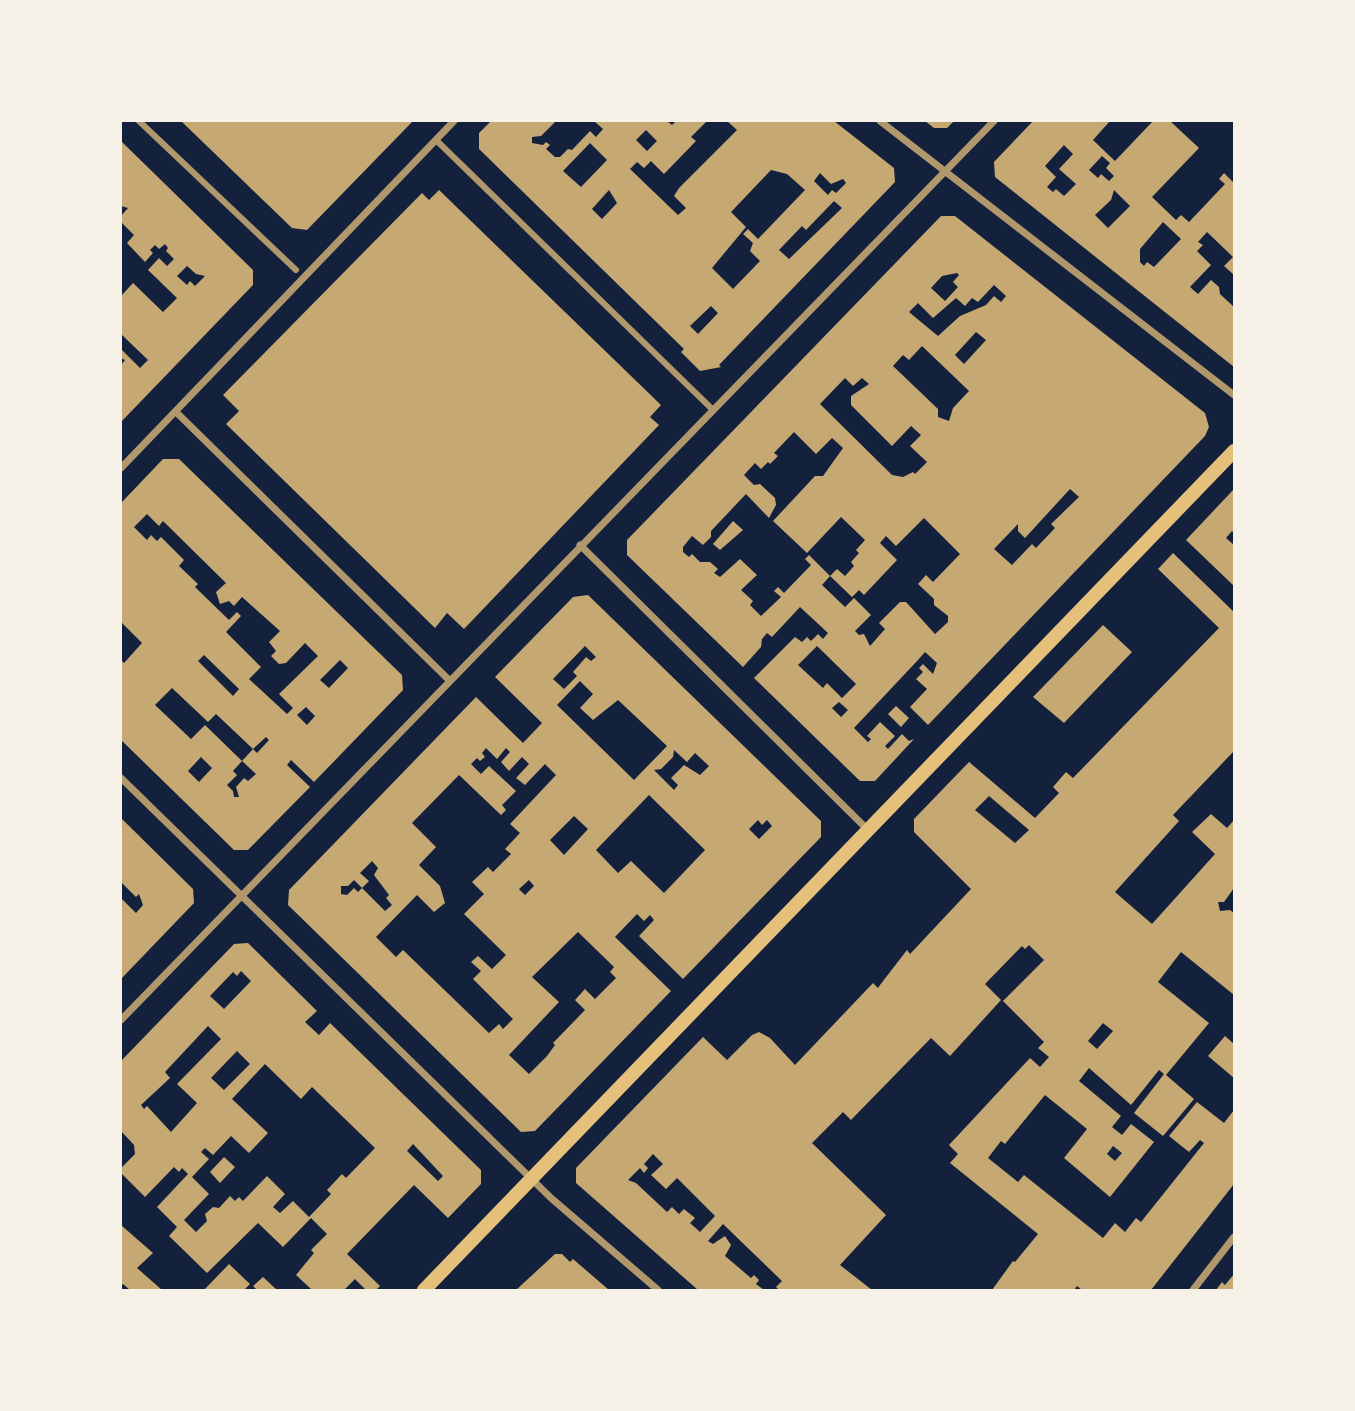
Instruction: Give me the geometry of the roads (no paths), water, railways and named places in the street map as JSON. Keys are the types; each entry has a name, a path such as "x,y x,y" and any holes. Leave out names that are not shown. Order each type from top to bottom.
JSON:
{"main road":[{"path":"425,1290 1234,451"}],"street":[{"path":"139,121 296,270"},
{"path":"121,468 454,121"},
{"path":"880,121 1234,395"},
{"path":"121,1020 994,121"},
{"path":"436,140 712,409"},
{"path":"176,412 449,680"},
{"path":"580,545 869,831"},
{"path":"121,778 531,1178 658,1290"},
{"path":"1193,1290 1234,1237"}]}
